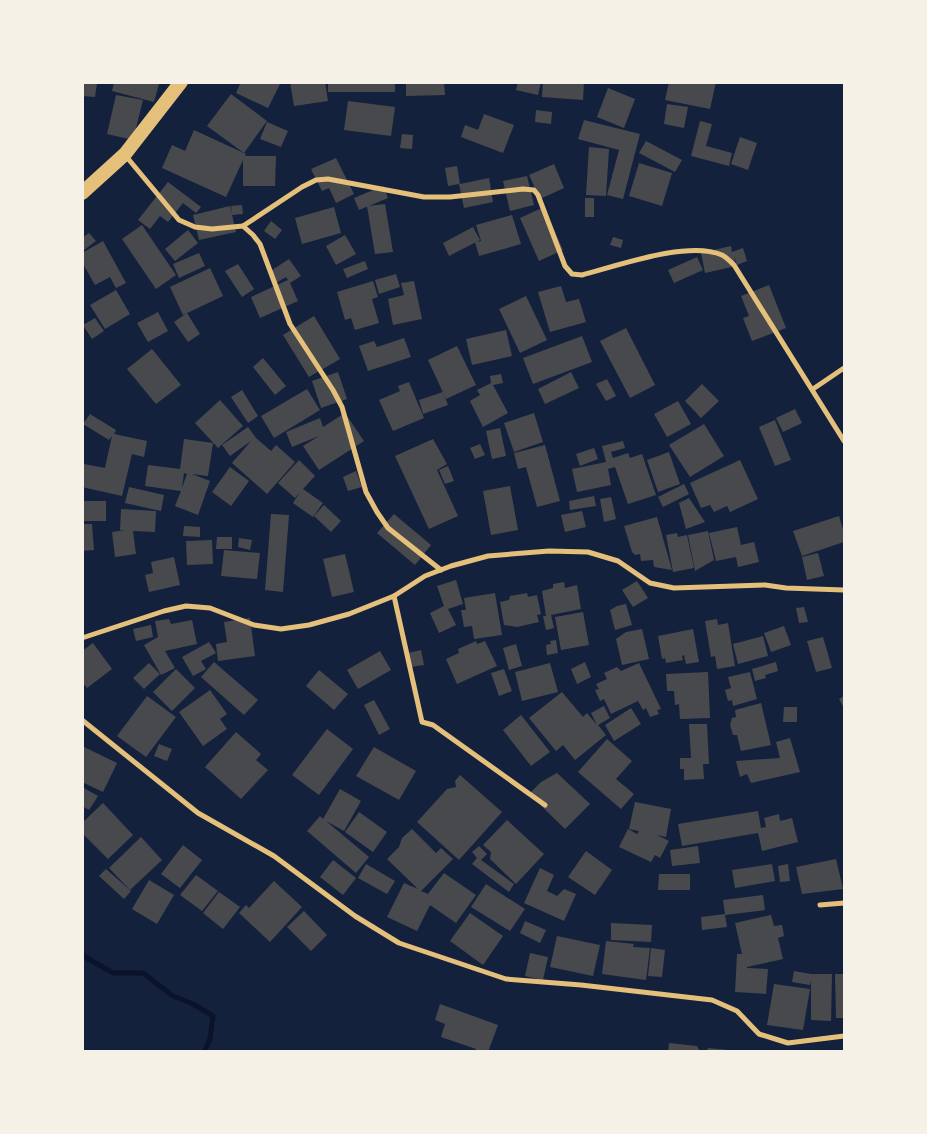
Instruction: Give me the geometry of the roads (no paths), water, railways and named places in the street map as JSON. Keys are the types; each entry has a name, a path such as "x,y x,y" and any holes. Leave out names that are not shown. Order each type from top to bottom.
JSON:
{"highway":[{"path":"82,193 125,154 181,82"}],"street":[{"path":"125,154 179,220 195,227 212,229 243,226 302,187 316,180 328,179 424,196 450,197 523,189 534,190 538,195 565,266 572,274 582,275 668,253 712,252 724,256 734,264 844,441"},
{"path":"243,226 260,244 290,324 342,407 366,492 377,512 388,528 441,570"},
{"path":"813,389 844,368"},
{"path":"82,638 164,611 186,606 210,608 254,625 281,629 309,625 348,614 394,596 426,576 441,570 488,556 548,551 588,552 618,561 650,583 674,588 765,585 786,588 844,590"},
{"path":"394,596 422,722 433,725 545,805"},
{"path":"82,720 198,813 274,856 356,916 399,943 506,979 581,985 712,1000 737,1011 759,1034 788,1043 844,1036"},
{"path":"820,905 844,903"}],"waterway":[{"path":"82,955 113,973 143,973 173,996 193,1004 213,1016 210,1039 204,1052"}]}
